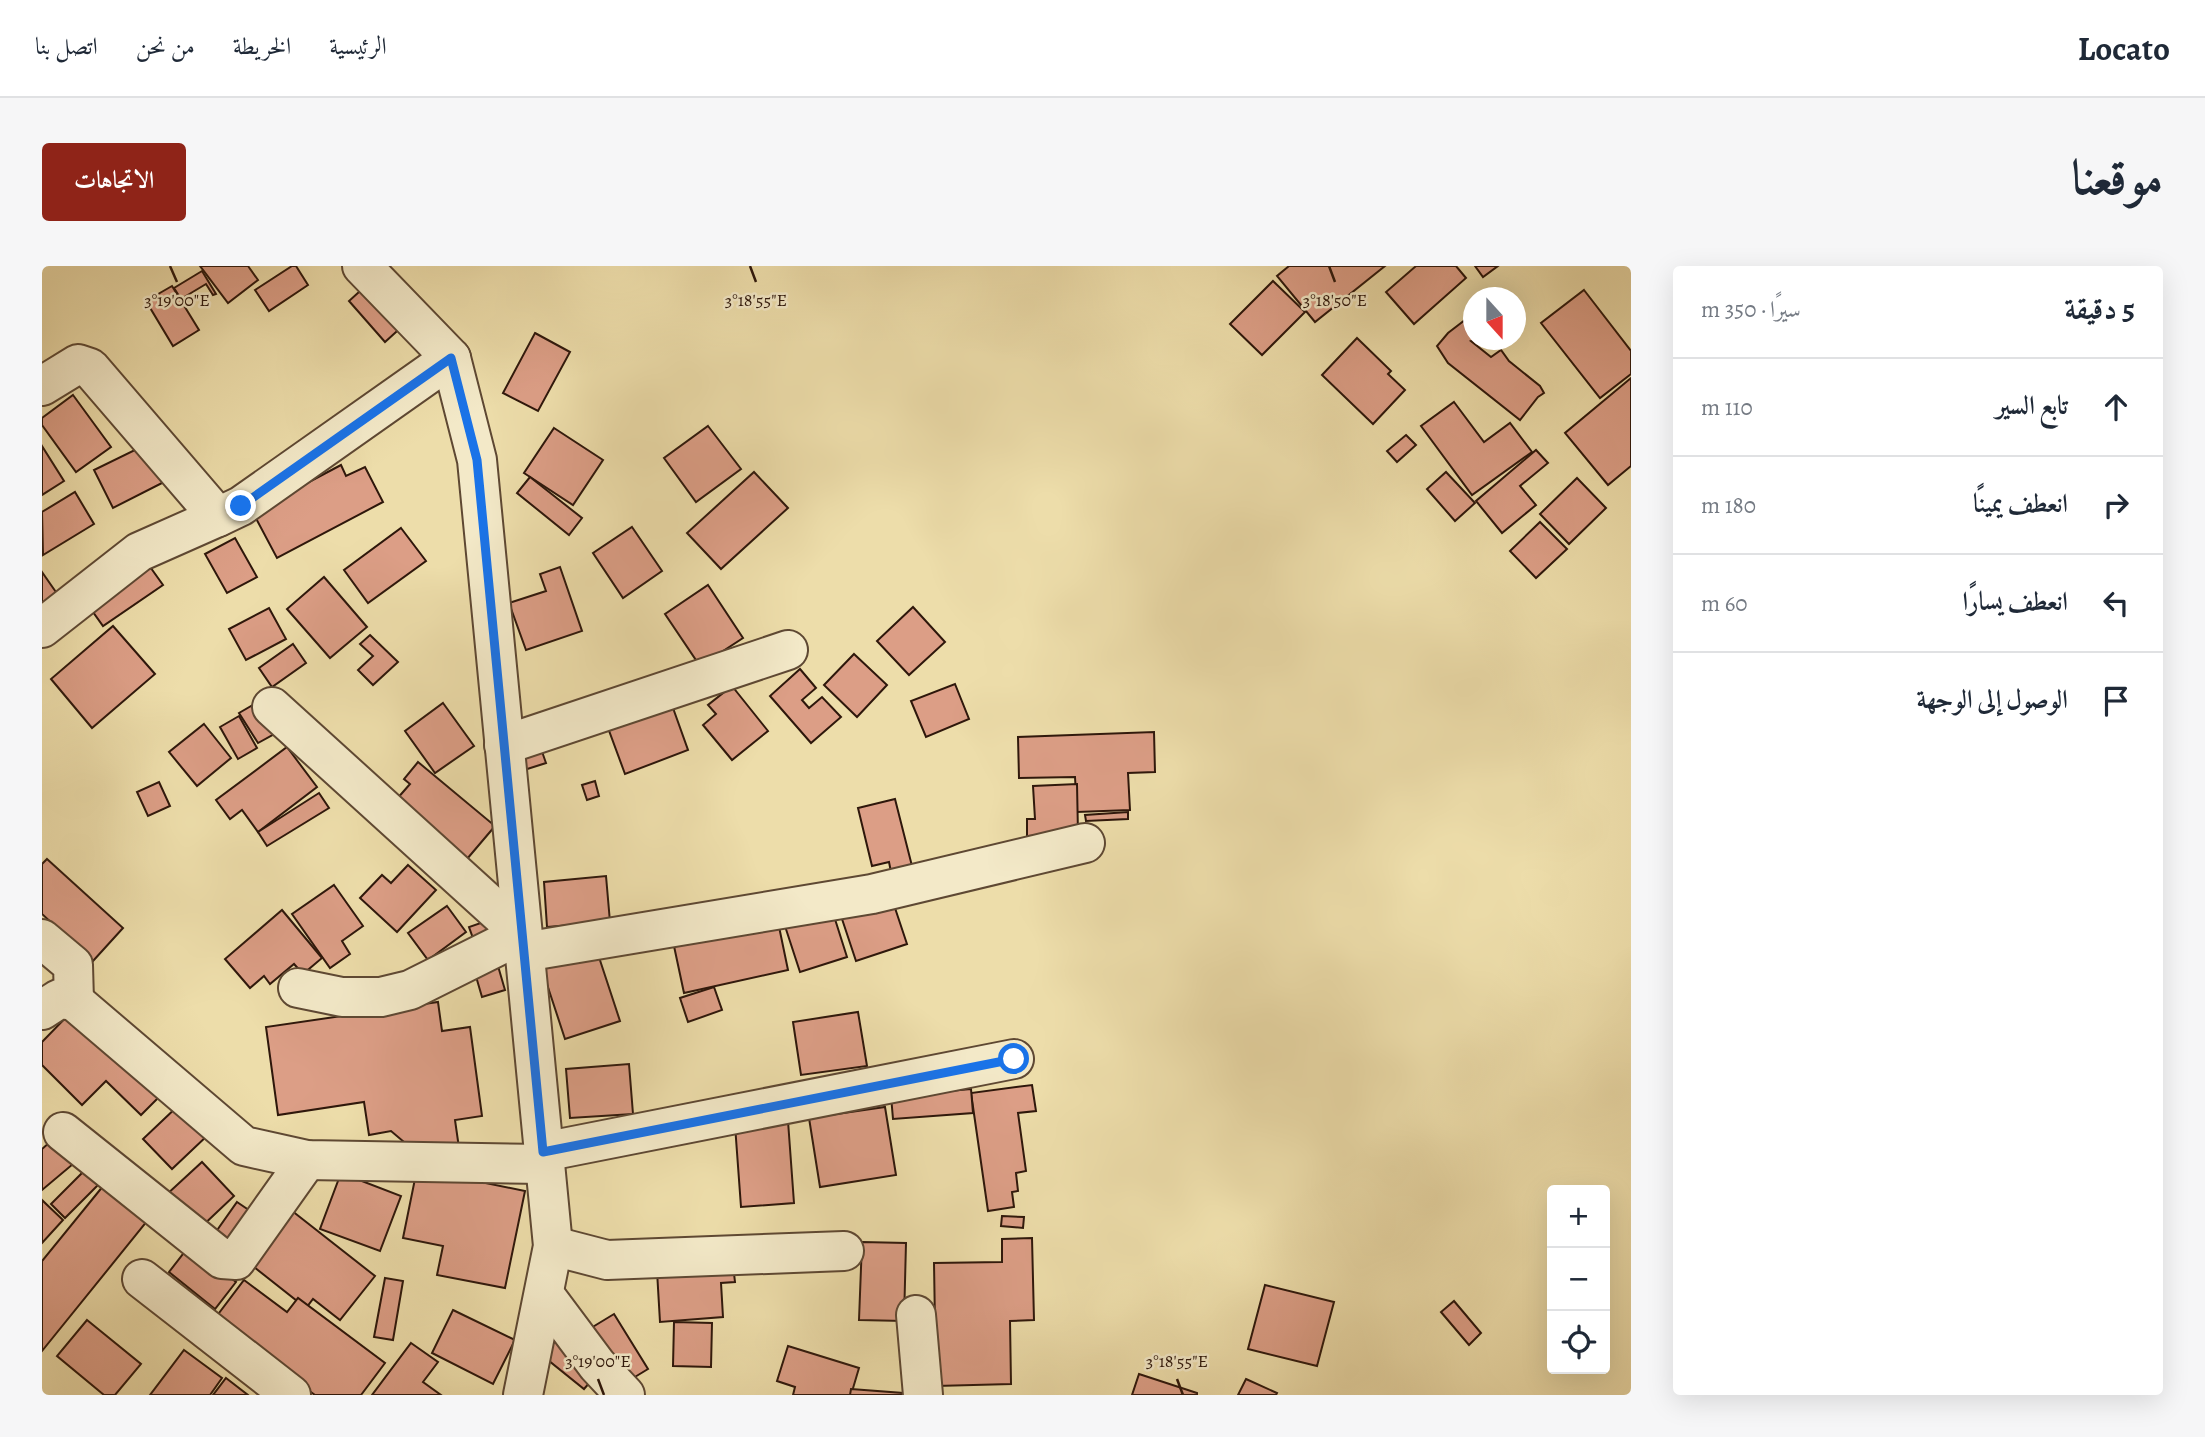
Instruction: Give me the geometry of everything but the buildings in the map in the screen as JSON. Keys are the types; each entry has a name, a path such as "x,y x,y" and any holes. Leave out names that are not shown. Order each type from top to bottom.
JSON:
{"street":[{"path":"362,266 451,358 477,460 553,1246 523,1395"},
{"path":"42,628 139,552 241,506 451,358"},
{"path":"42,386 78,364 90,368 218,517"},
{"path":"504,745 788,650"},
{"path":"271,707 523,943"},
{"path":"298,988 342,997 381,997 410,990 523,943 872,894 1085,843"},
{"path":"42,939 72,965 58,1005 244,1146 307,1160 543,1158 1014,1059"},
{"path":"49,1132 222,1259 236,1260 307,1160"},
{"path":"553,1246 607,1260 844,1251"},
{"path":"142,1279 291,1395"},
{"path":"544,1294 597,1365 625,1395"},
{"path":"916,1315 923,1395"}],"route":[{"path":"241,506 451,358 477,460 543,1152 1014,1059"}]}
